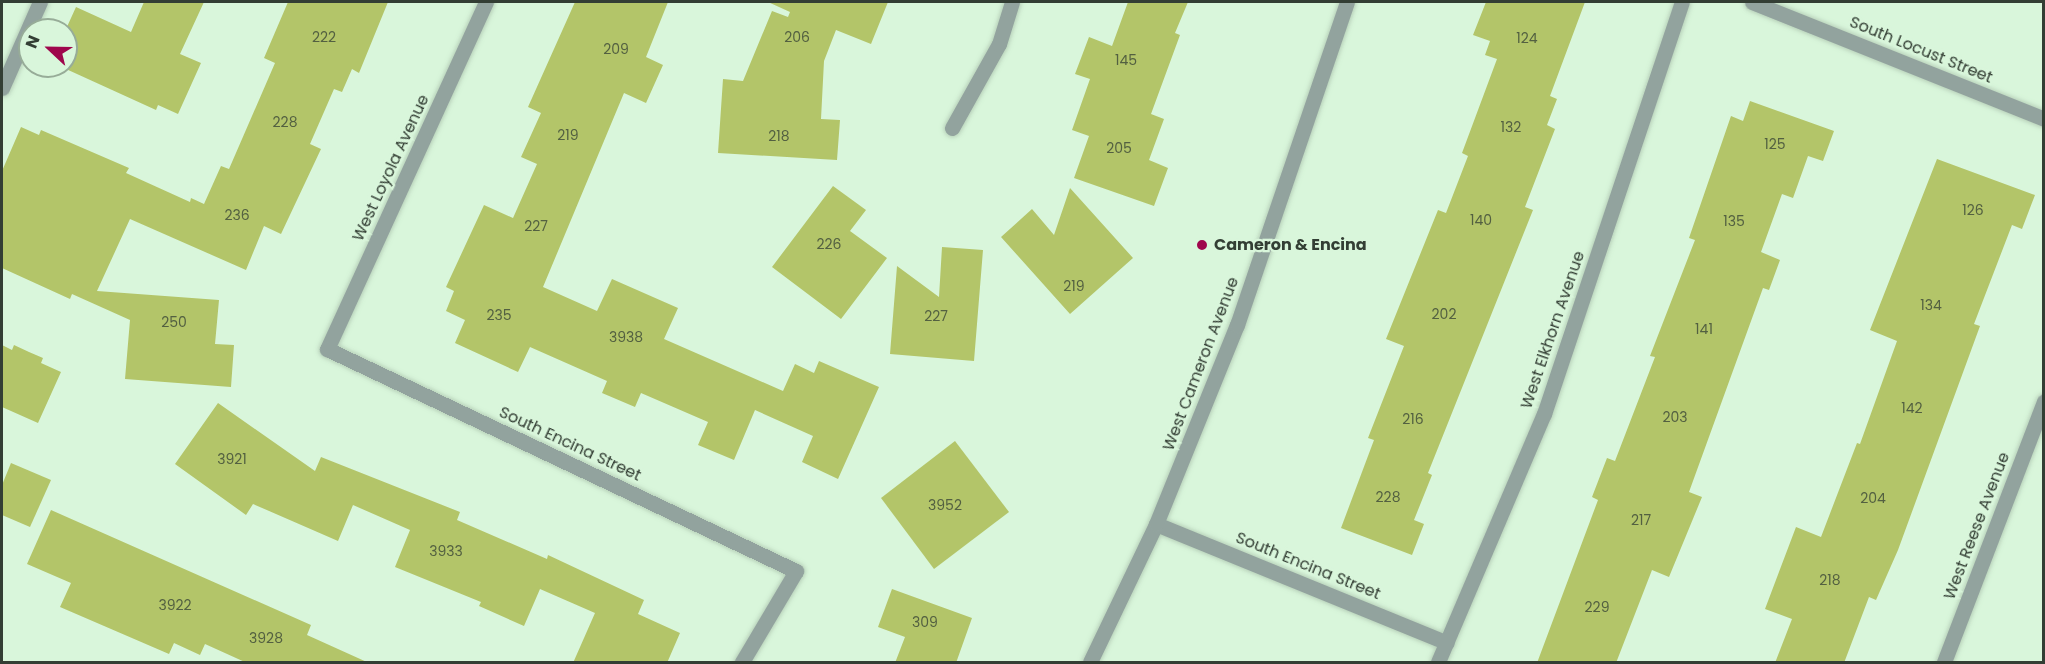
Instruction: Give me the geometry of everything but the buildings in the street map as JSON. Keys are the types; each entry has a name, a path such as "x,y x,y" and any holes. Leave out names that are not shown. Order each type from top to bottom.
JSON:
{"street":[{"path":"2,88 40,2"},
{"name":"West Loyola Avenue","path":"327,349 486,2"},
{"path":"952,128 999,44 1012,2"},
{"name":"West Cameron Avenue","path":"1090,663 1156,524 1268,241 1347,2"},
{"name":"West Elkhorn Avenue","path":"1438,663 1544,414 1682,2"},
{"name":"South Locust Street","path":"1752,2 2043,119"},
{"name":"South Encina Street","path":"327,349 796,570 742,663"},
{"name":"West Reese Avenue","path":"1944,663 2043,402"},
{"name":"South Encina Street","path":"1156,524 1447,643"}],"place":[{"name":"Cameron & Encina","path":"1202,245"}]}
